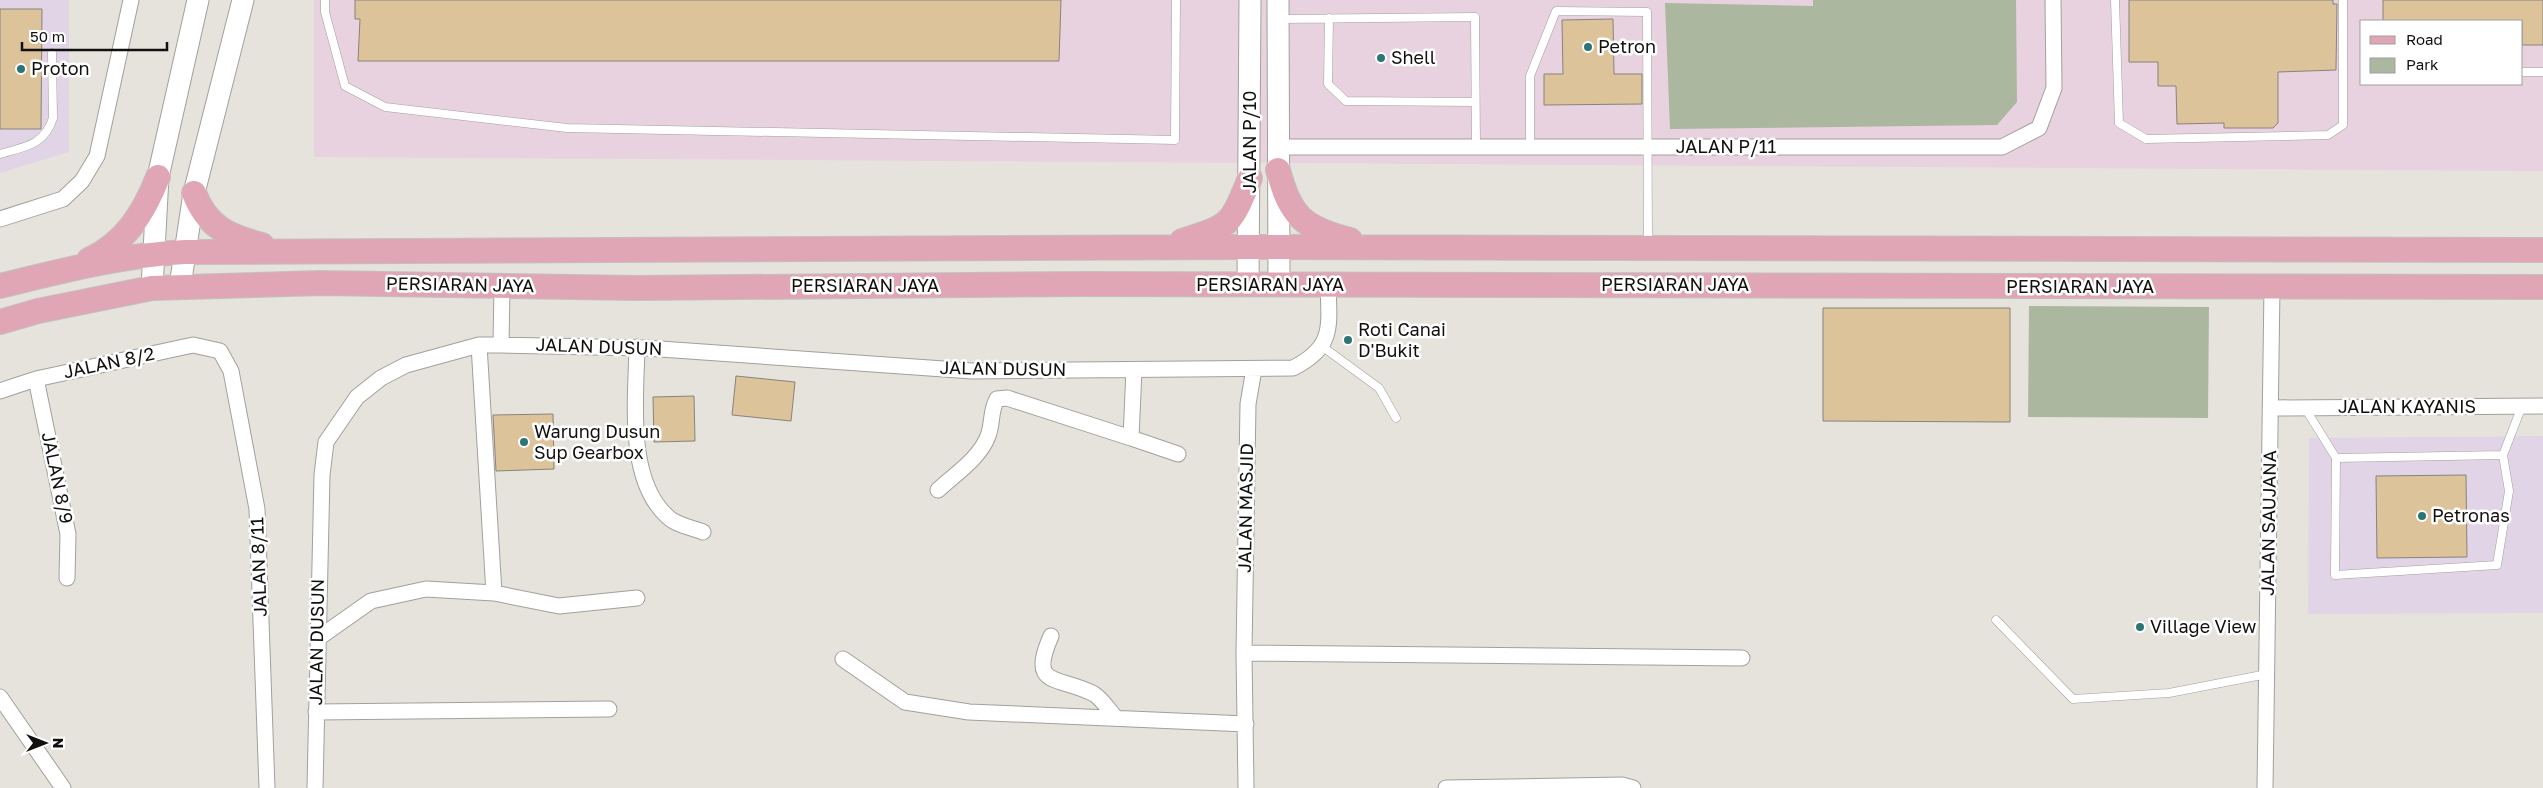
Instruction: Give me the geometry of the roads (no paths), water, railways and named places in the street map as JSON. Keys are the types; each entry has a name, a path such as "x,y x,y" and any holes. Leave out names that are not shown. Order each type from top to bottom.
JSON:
{"main road":[{"path":"1278,170 1290,206 1305,223 1323,233 1382,248"},
{"path":"69,269 97,256 121,238 141,216 158,178"},
{"path":"1161,248 1220,228 1229,221 1237,211 1250,178"},
{"path":"194,193 207,218 224,232 283,251"},
{"name":"PERSIARAN JAYA","path":"0,286 69,269 154,253 185,252 1248,247 2543,250"},
{"name":"PERSIARAN JAYA","path":"0,322 152,288 373,283 647,288 1328,284 2543,287"}],"street":[{"path":"0,219 64,199 82,181 98,156 131,0"},
{"path":"152,288 158,178 198,0"},
{"path":"180,286 194,193 243,0"},
{"name":"JALAN P/10","path":"1248,285 1250,0"},
{"name":"JALAN P/11","path":"1279,146 2002,147 2038,128 2054,88 2053,0"},
{"name":"JALAN P/10","path":"1277,9 1279,285"},
{"path":"1254,368 1293,368 1309,360 1323,347 1328,332 1328,284"},
{"path":"501,345 502,286"},
{"name":"JALAN SAUJANA","path":"2266,788 2272,287"},
{"name":"JALAN 8/2","path":"0,391 36,379 193,345 220,352"},
{"path":"479,345 494,593"},
{"name":"JALAN DUSUN","path":"316,788 317,640 322,475 326,442 357,396 381,378 406,365 479,345 501,345 637,347 972,371 1254,368"},
{"path":"637,347 635,440 650,493 668,518 704,532"},
{"name":"JALAN 8/11","path":"220,352 231,371 257,509 267,788"},
{"name":"JALAN MASJID","path":"1246,788 1244,653 1248,404 1254,368"},
{"path":"1131,438 1134,370"},
{"name":"JALAN 8/9","path":"36,379 68,534 67,578"},
{"path":"938,490 978,453 985,443 989,435 992,408 997,399 1007,398 1178,454"},
{"name":"JALAN KAYANIS","path":"2270,408 2543,406"},
{"path":"317,640 371,600 426,589 494,593 559,606 637,598"},
{"path":"1050,636 1042,656 1042,669 1050,679 1077,686 1096,696 1115,717"},
{"path":"1244,653 1742,658"},
{"path":"842,659 905,702 969,712 1246,724"},
{"path":"0,697 63,788"},
{"path":"316,712 609,709"},
{"path":"1446,788 1622,785 1633,788"}],"lane":[{"path":"325,0 325,12 346,86 385,107 567,128 1175,140 1176,0"},
{"path":"2115,0 2119,123 2146,139 2328,135 2343,125 2343,0"},
{"path":"1277,9 1329,18 1475,17 1476,147"},
{"path":"1530,147 1530,76 1556,11 1647,12 1648,249"},
{"path":"1329,18 1328,84 1346,101 1476,102"},
{"path":"0,154 30,145 40,140 47,133 53,118 52,53"},
{"path":"2523,72 2543,72"},
{"path":"1323,347 1379,388 1396,418"},
{"path":"2306,408 2336,458 2335,575 2497,565 2509,491 2503,455 2522,406"},
{"path":"2336,458 2503,455"},
{"path":"1996,620 2073,699 2169,693 2267,674"}],"place":[{"name":"Petron","path":"1588,47"},
{"name":"Shell","path":"1381,58"},
{"name":"Proton","path":"21,69"},
{"name":"Roti Canai D'Bukit","path":"1348,340"},
{"name":"Warung Dusun Sup Gearbox","path":"524,442"},
{"name":"Petronas","path":"2422,516"},
{"name":"Village View","path":"2140,627"}]}
